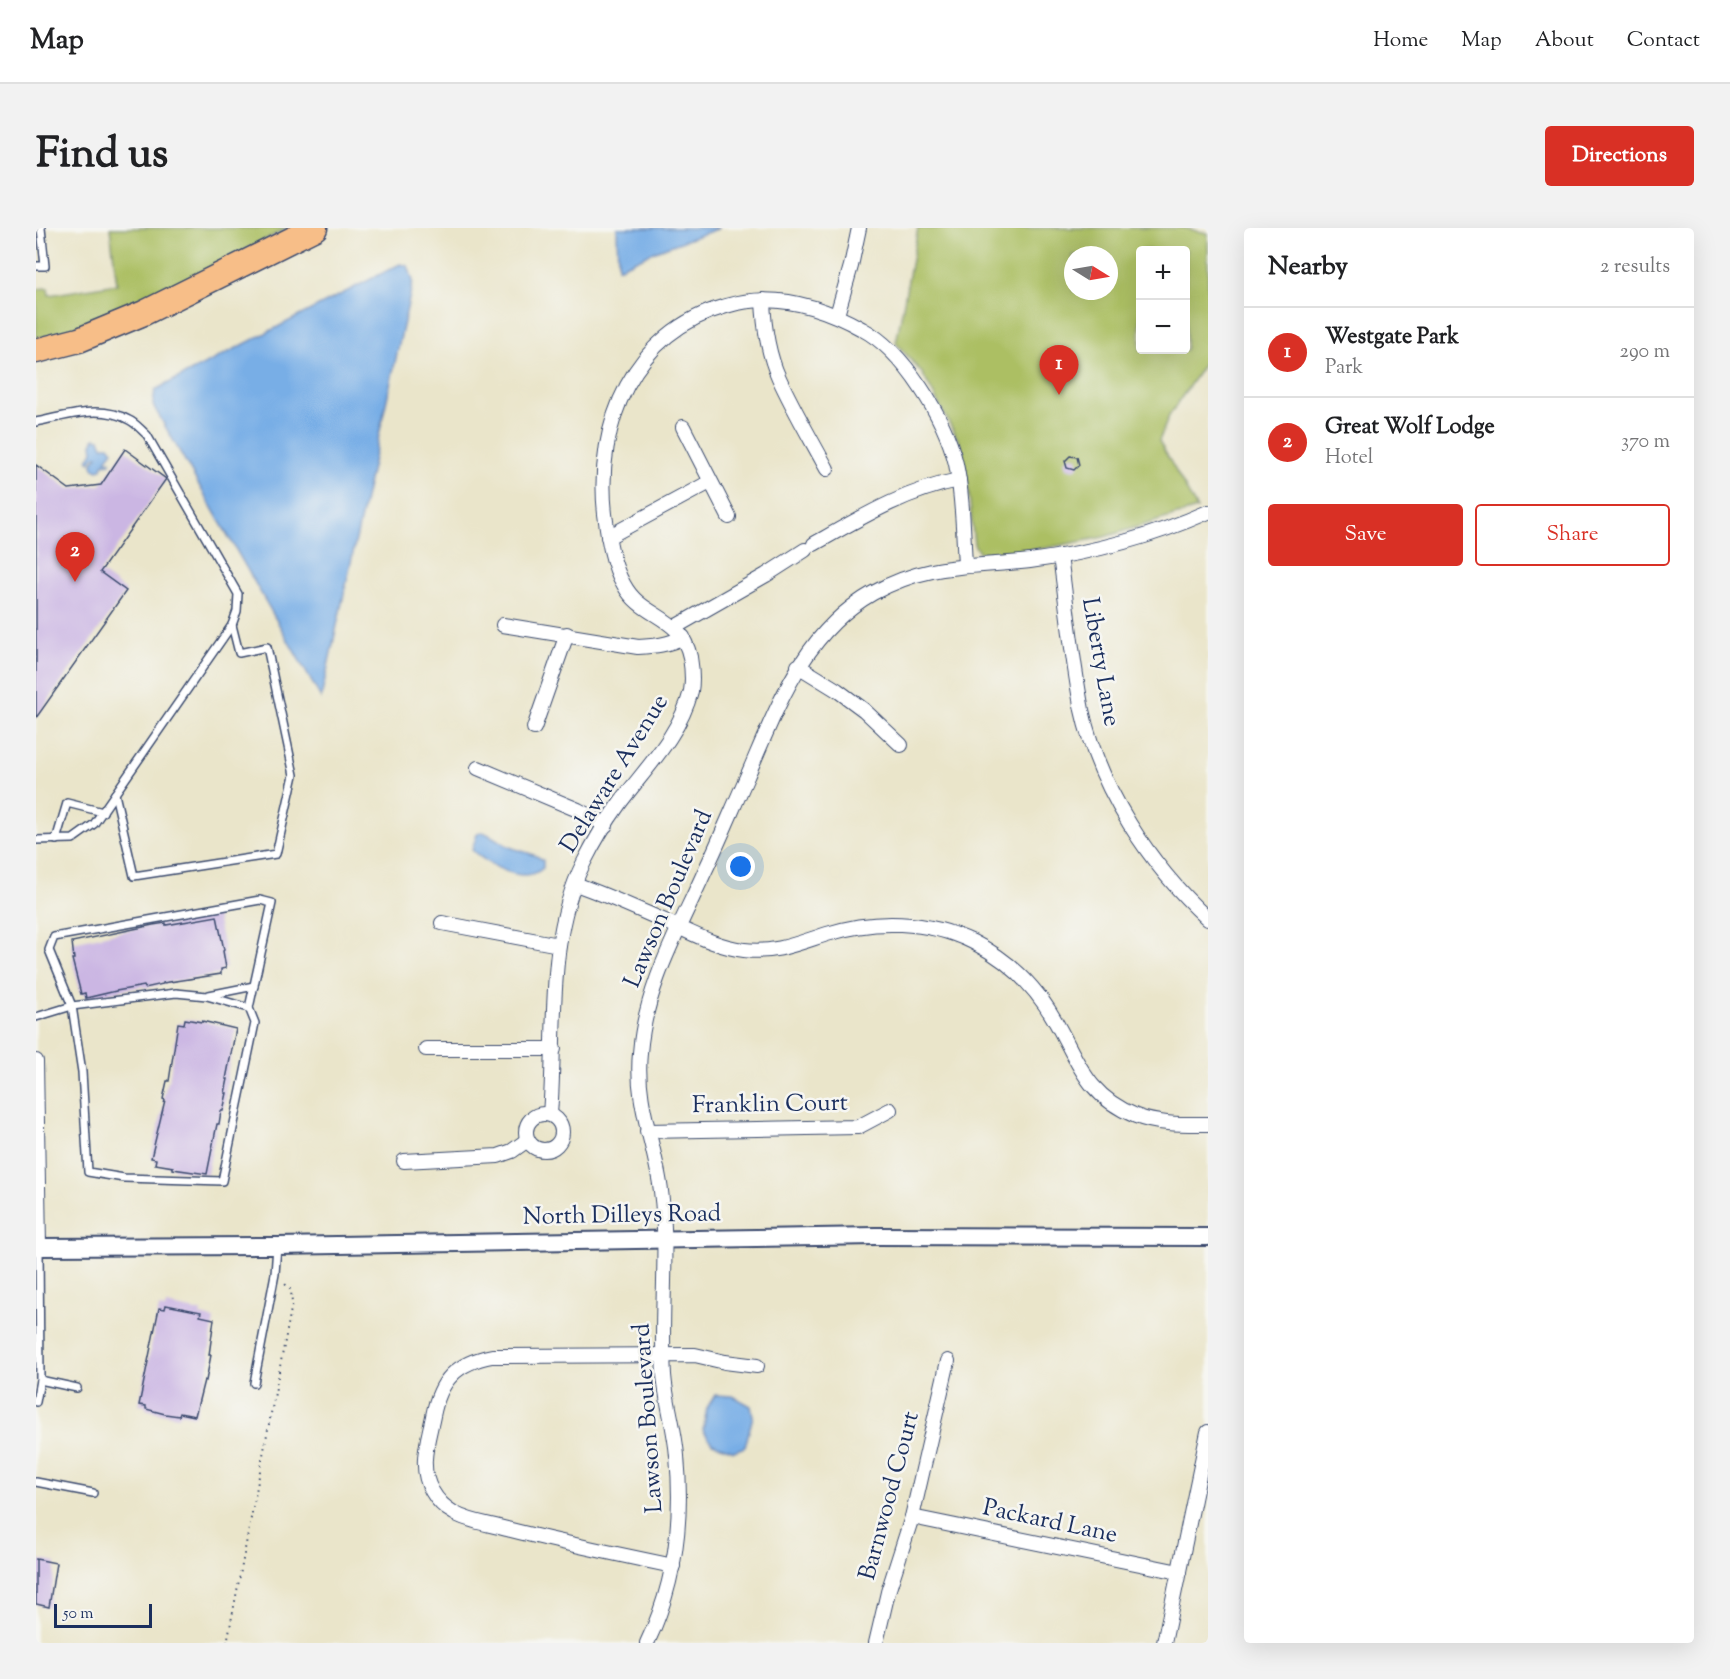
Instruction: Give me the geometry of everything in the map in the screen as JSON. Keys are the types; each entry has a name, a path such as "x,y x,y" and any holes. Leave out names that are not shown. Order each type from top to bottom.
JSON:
{"highway":[{"path":"36,351 78,340 144,313 315,228"}],"street":[{"path":"837,315 849,275 859,228"},
{"path":"763,300 770,352 778,377 827,469"},
{"path":"679,632 642,605 624,586 608,537 604,502 608,438 616,406 639,365 657,345 699,316 735,303 777,300 837,315 874,335 912,374 947,439 955,461 959,480 965,565"},
{"path":"682,427 729,517"},
{"path":"502,625 638,647 675,642 679,632 855,520 933,485 959,480"},
{"path":"608,537 710,482"},
{"name":"Lawson Boulevard","path":"647,1643 654,1629 673,1566 678,1530 679,1494 677,1456 664,1378 661,1190 639,1094 640,1049 651,992 678,927 788,685 818,638 835,621 869,595 921,572 965,565 1029,561 1060,556 1103,547 1206,518"},
{"name":"Liberty Lane","path":"1060,556 1072,655 1083,711 1105,777 1126,820 1162,872 1208,919"},
{"name":"Delaware Avenue","path":"526,1141 537,1150 546,1151 558,1143 562,1129 559,1121 550,1114 556,977 565,918 583,863 606,825 661,751 681,716 693,678 687,645 679,632"},
{"path":"534,728 567,634"},
{"path":"798,666 864,710 901,744"},
{"path":"478,768 578,810 606,825"},
{"path":"575,884 610,896 715,944 743,950 782,949 862,926 893,924 945,931 973,942 1007,963 1029,985 1054,1019 1080,1070 1094,1088 1107,1099 1139,1117 1171,1124 1208,1124"},
{"path":"442,923 560,945"},
{"path":"426,1049 554,1048"},
{"path":"36,1061 38,1246"},
{"name":"Franklin Court","path":"647,1131 858,1127 890,1110"},
{"path":"404,1161 498,1156 512,1151 526,1141 525,1127 532,1118 539,1114 550,1114"},
{"name":"North Dilleys Road","path":"38,1246 277,1246 876,1236 1208,1237"},
{"path":"673,1566 522,1533 454,1513 439,1501 431,1490 425,1474 424,1460 435,1404 441,1387 450,1375 465,1364 492,1356 695,1355 757,1366"},
{"name":"Barnwood Court","path":"876,1643 888,1592 912,1517 948,1361"},
{"path":"1164,1643 1208,1432"},
{"name":"Packard Lane","path":"912,1517 1179,1572"}],"lane":[{"path":"36,266 45,266 41,228"},
{"path":"36,422 70,415 107,412 129,420 147,435 238,594 237,611 232,625 94,824 73,839 36,840"},
{"path":"115,794 134,876 276,854 294,775 267,647 238,653 232,625"},
{"path":"56,840 67,802 103,812"},
{"path":"260,900 272,903 254,986 249,1008 255,1023 222,1181 124,1178 88,1172 82,1072 72,1006 49,950 54,937 260,900"},
{"path":"207,996 254,986"},
{"path":"36,1017 72,1006 176,993 207,996 249,1008"},
{"path":"36,1402 40,1380 38,1246"},
{"path":"254,1383 275,1274 277,1246"},
{"path":"40,1380 77,1388"},
{"path":"36,1482 93,1493"}],"path":[{"path":"227,1643 292,1304 291,1290 275,1274"}],"green space":[{"path":"110,228 288,228 134,305 36,339 36,289 48,288 49,295 117,284"},
{"path":"918,228 1183,228 1208,233 1208,358 1169,416 1159,441 1197,509 1104,537 1046,548 989,555 978,551 974,544 967,474 961,445 922,373 896,343"}],"water":[{"path":"617,228 720,228 658,250 618,268"},
{"path":"400,264 408,266 413,281 321,698 153,405 155,390"},
{"path":"95,438 100,439 103,446 109,446 113,451 105,461 110,461 110,463 103,464 102,469 98,470 93,468 92,464 98,456 90,462 88,460 93,451 92,444"},
{"path":"483,832 510,847 539,857 543,860 543,868 526,875 516,874 487,862 472,850 477,834"},
{"path":"715,1395 733,1396 751,1406 753,1416 745,1447 734,1451 712,1443 703,1430 707,1408"}],"building":[{"path":"125,449 166,479 100,572 126,591 36,718 36,465 69,489 101,485"},
{"path":"1070,456 1077,457 1079,465 1074,470 1067,468 1065,461"},
{"path":"217,916 226,968 221,969 221,974 86,998 85,993 81,994 72,959 74,959 72,942 153,925 166,923 166,925"},
{"path":"185,1019 236,1029 226,1079 228,1079 225,1093 227,1093 219,1124 217,1124 207,1174 155,1164 156,1159 151,1158 165,1100 163,1099 167,1081 169,1081 178,1023 184,1024"},
{"path":"166,1305 201,1312 200,1316 214,1319 206,1381 204,1380 195,1416 180,1413 179,1416 165,1414 139,1405 159,1308 165,1309"},
{"path":"36,1559 56,1563 49,1607 36,1604"}],"place":[{"name":"Westgate Park","path":"1059,395"},
{"name":"Great Wolf Lodge","path":"75,582"}]}
